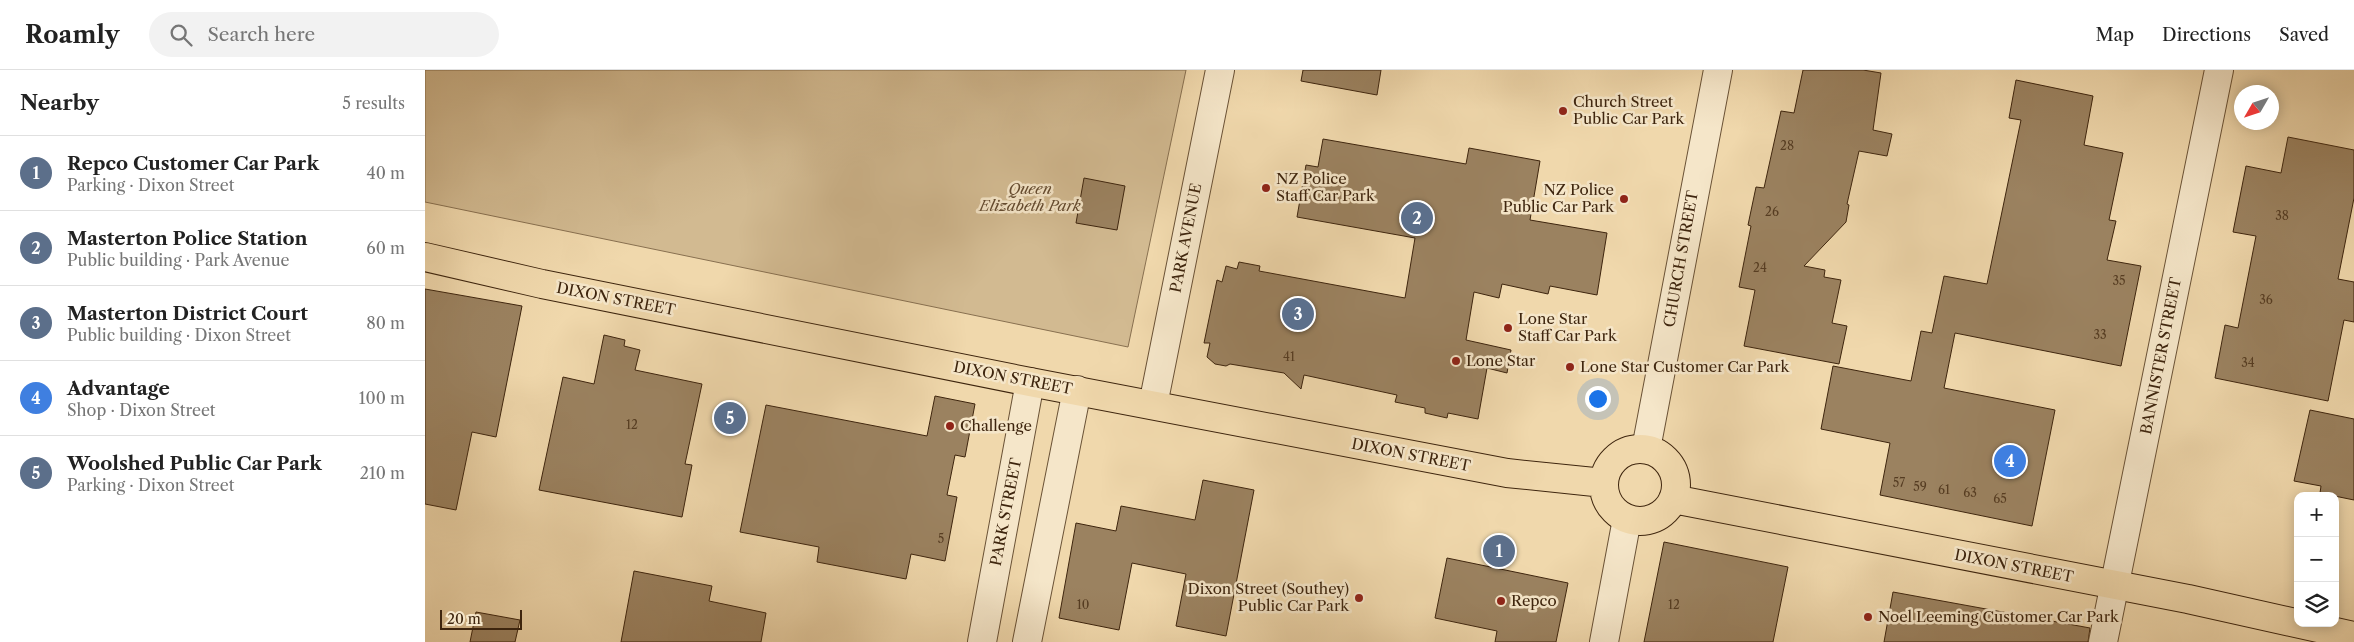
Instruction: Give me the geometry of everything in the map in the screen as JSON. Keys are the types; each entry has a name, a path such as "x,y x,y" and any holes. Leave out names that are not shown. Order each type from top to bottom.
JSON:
{"main road":[{"name":"DIXON STREET","path":"425,257 542,284 1030,382 1507,473 1604,483"},
{"path":"1646,449 1659,454 1670,465 1676,486 1673,499 1666,510 1653,518 1640,521 1627,519 1614,510 1606,497 1604,483 1607,469 1618,456 1632,450 1646,449"},
{"name":"DIXON STREET","path":"1673,499 2115,585 2354,636"}],"street":[{"name":"PARK AVENUE","path":"1153,405 1220,70"},
{"name":"CHURCH STREET","path":"1646,449 1718,70"},
{"name":"BANNISTER STREET","path":"2103,642 2219,70"},
{"name":"PARK STREET","path":"981,642 1030,382"},
{"path":"1027,642 1077,390"},
{"path":"1603,642 1627,519"}],"green space":[{"name":"Queen Elizabeth Park","path":"425,70 1186,70 1128,347 425,202"}],"building":[{"path":"1303,70 1381,70 1377,95 1301,81"},
{"path":"1803,70 1863,70 1881,73 1873,130 1892,134 1887,156 1859,151 1847,204 1849,205 1846,222 1804,266 1825,270 1824,277 1841,280 1832,323 1847,326 1839,364 1744,346 1755,290 1739,287 1751,226 1748,225 1756,187 1764,188 1781,111 1794,113"},
{"path":"2016,80 2093,96 2084,145 2123,153 2109,220 2116,221 2107,260 2141,266 2121,366 1955,333 1944,388 2055,410 2032,526 1880,495 1890,443 1821,429 1833,366 1911,381 1921,331 1932,333 1944,276 1987,284 2021,120 2009,118"},
{"path":"2288,137 2354,150 2354,198 2338,279 2354,282 2354,322 2344,320 2328,401 2215,378 2225,325 2238,328 2256,236 2233,232 2246,166 2281,173"},
{"path":"1323,139 1466,164 1469,148 1540,161 1530,220 1607,233 1597,295 1550,286 1548,294 1502,284 1499,298 1474,292 1466,340 1511,350 1507,373 1487,368 1478,419 1448,413 1447,418 1425,413 1425,408 1395,402 1397,395 1304,375 1301,389 1284,373 1230,364 1226,366 1215,364 1207,357 1210,343 1204,343 1217,280 1222,282 1226,266 1237,269 1239,262 1260,266 1259,271 1405,298 1415,238 1297,217 1306,165 1318,167"},
{"path":"1084,178 1125,186 1117,230 1076,223"},
{"path":"425,289 522,306 496,437 472,432 456,510 425,504"},
{"path":"604,335 625,340 624,346 640,350 635,370 702,384 685,464 692,465 682,517 539,490 563,377 594,384"},
{"path":"935,396 975,404 965,457 955,455 947,495 957,497 945,561 911,554 906,579 817,562 819,547 740,532 766,405 927,436"},
{"path":"2310,410 2354,419 2354,500 2339,497 2339,492 2320,492 2321,486 2294,481"},
{"path":"1203,480 1254,490 1226,636 1176,626 1186,574 1132,563 1119,630 1059,618 1076,523 1116,531 1121,506 1195,520"},
{"path":"1664,542 1788,567 1773,642 1644,642"},
{"name":"Repco","path":"1447,558 1568,583 1556,642 1495,642 1497,631 1435,618"},
{"path":"634,571 712,586 709,601 766,613 761,642 621,642"},
{"path":"1893,592 2090,628 2088,642 1884,642"},
{"path":"476,612 520,620 515,642 470,642"}],"place":[{"name":"Church Street Public Car Park","path":"1563,111"},
{"name":"NZ Police Staff Car Park","path":"1266,188"},
{"name":"NZ Police Public Car Park","path":"1624,199"},
{"name":"Masterton Police Station","path":"1417,218"},
{"name":"Masterton District Court","path":"1298,314"},
{"name":"Lone Star Staff Car Park","path":"1508,328"},
{"name":"Lone Star","path":"1456,361"},
{"name":"Lone Star Customer Car Park","path":"1570,367"},
{"name":"Woolshed Public Car Park","path":"730,418"},
{"name":"Challenge","path":"950,426"},
{"name":"Advantage","path":"2010,461"},
{"name":"Repco Customer Car Park","path":"1499,551"},
{"name":"Dixon Street (Southey) Public Car Park","path":"1359,598"},
{"name":"Repco","path":"1501,601"},
{"name":"Noel Leeming Customer Car Park","path":"1868,617"}]}
